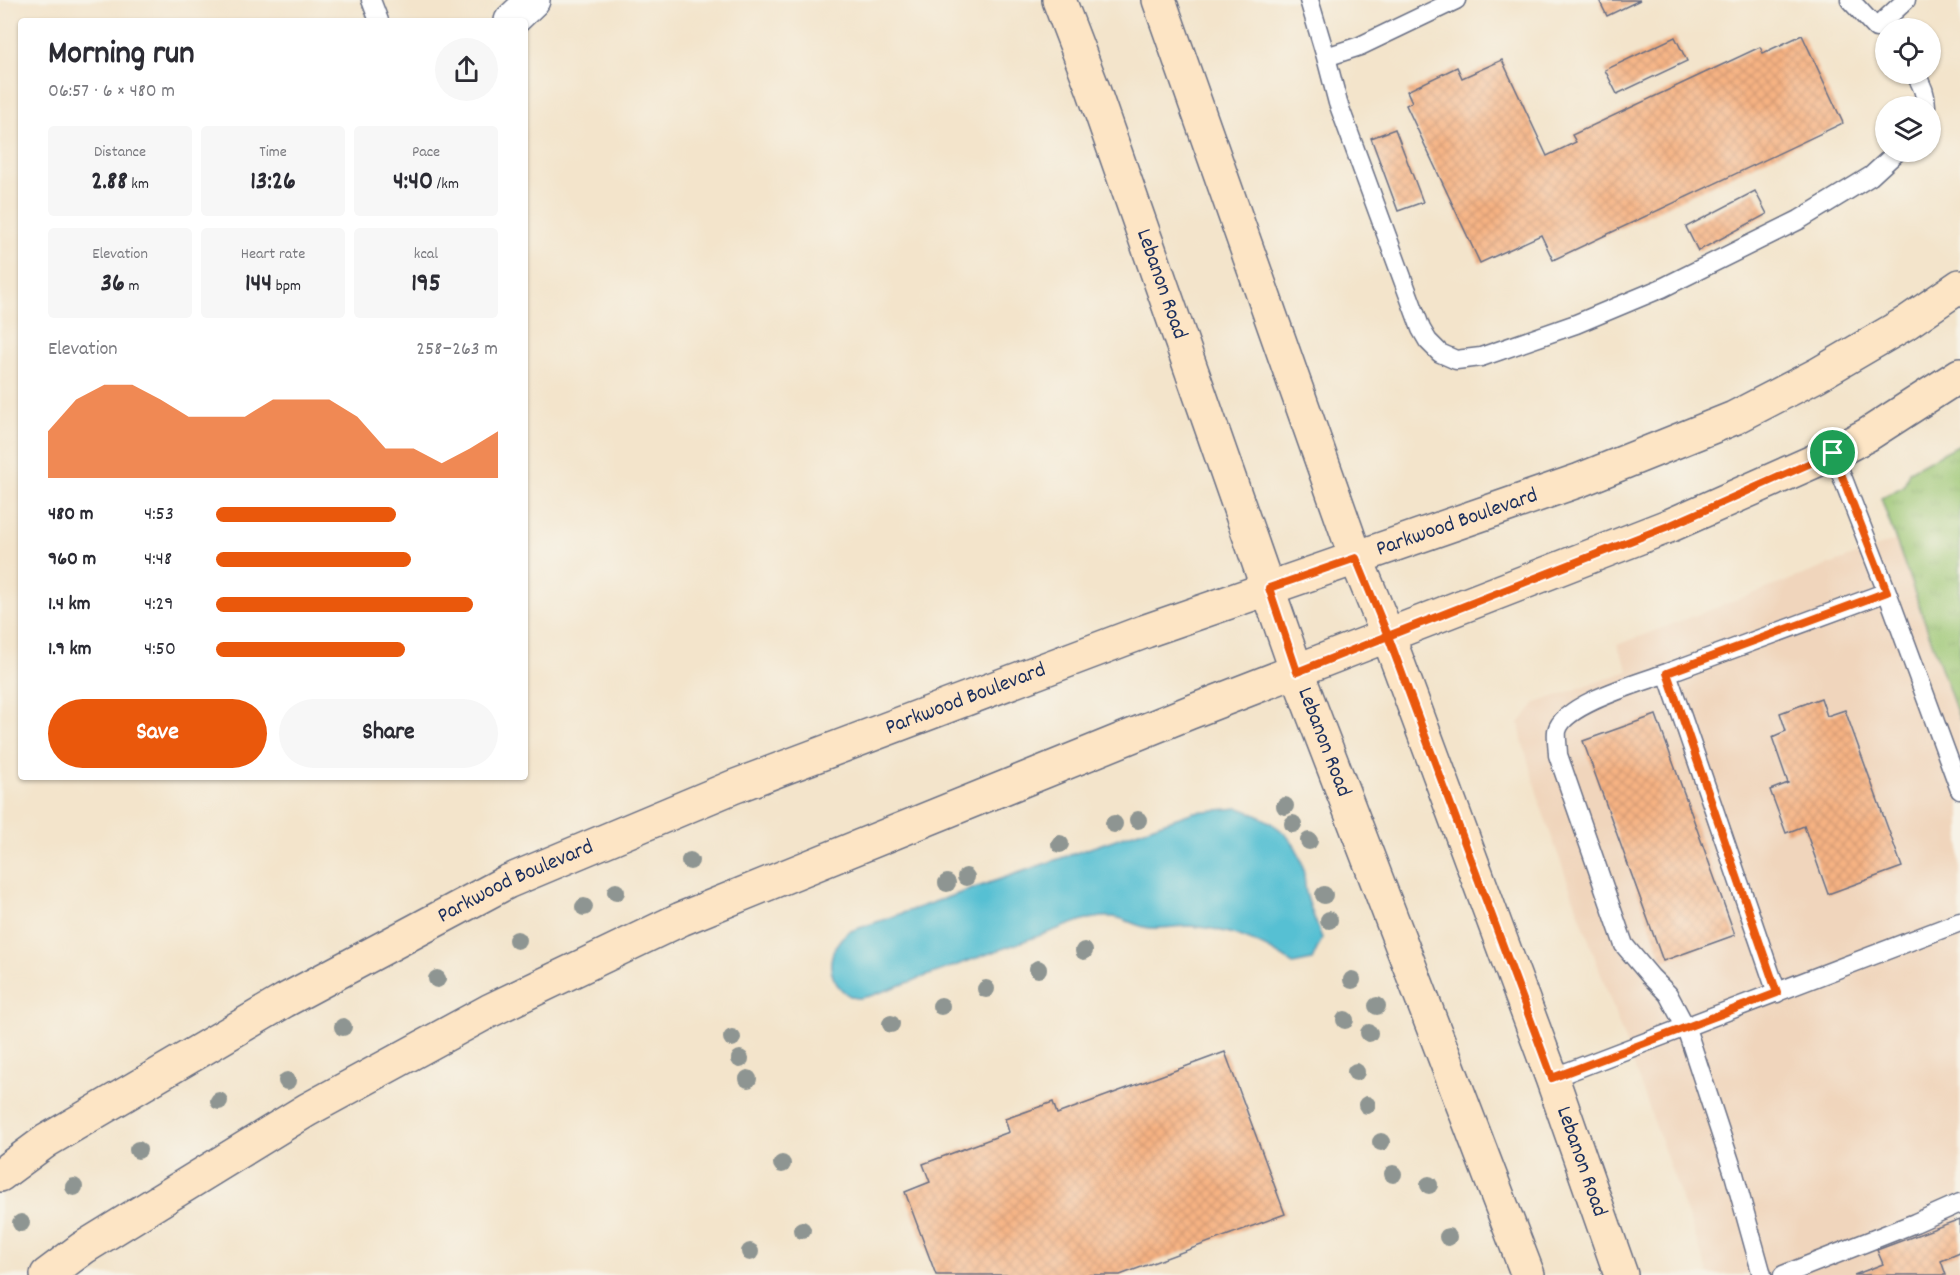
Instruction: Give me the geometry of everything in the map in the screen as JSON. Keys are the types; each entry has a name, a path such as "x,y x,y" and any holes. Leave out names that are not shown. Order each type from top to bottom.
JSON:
{"main road":[{"name":"Lebanon Road","path":"1059,0 1093,89 1297,672 1528,1275"},
{"name":"Lebanon Road","path":"1159,0 1356,558 1388,636 1552,1078 1621,1275"},
{"name":"Parkwood Boulevard","path":"0,1175 46,1141 284,1000 507,882 744,783 1146,631 1580,480 1734,418 1817,375 1877,340 1960,286"},
{"path":"47,1275 83,1248 306,1110 489,1011 660,929 1144,731 1671,525 1833,453 1867,435 1960,375"}],"street":[{"path":"514,18 533,0"}],"lane":[{"path":"371,0 378,18"},
{"path":"1309,0 1338,103 1421,329 1428,341 1440,353 1456,360 1481,357 1576,324 1662,288 1799,220 1871,176 1886,162"},
{"path":"1326,57 1360,46 1456,0"},
{"path":"1850,0 1875,27"},
{"path":"1892,18 1906,0"},
{"path":"1833,453 1960,790"},
{"path":"1762,1275 1734,1174 1686,1028 1668,994 1624,945 1558,755 1557,730 1567,715 1590,702 1887,592"},
{"path":"1667,673 1777,993"},
{"path":"1552,1078 1960,922"},
{"path":"1783,1275 1960,1203"}],"shaded area":[{"path":"1896,540 1960,721 1960,1275 1709,1275 1542,810 1519,723 1536,703 1629,671 1617,645"}],"green space":[{"path":"1960,444 1960,721 1881,498 1904,486 1909,471"}],"water":[{"path":"1239,808 1277,827 1292,841 1297,850 1304,873 1305,889 1322,938 1312,960 1293,964 1257,943 1219,930 1191,926 1150,928 1119,918 1105,917 1083,920 873,995 851,997 836,983 831,960 837,945 848,932 1194,812"}],"building":[{"path":"1599,0 1640,0 1607,16"},
{"path":"1802,35 1843,123 1553,260 1541,235 1480,263 1406,105 1412,102 1407,91 1457,67 1462,78 1502,60 1547,156 1576,142 1572,135 1760,47 1763,53"},
{"path":"1675,37 1687,61 1617,94 1605,70"},
{"path":"1395,129 1423,202 1398,211 1371,138"},
{"path":"1755,191 1767,214 1698,251 1686,227"},
{"path":"1821,698 1827,716 1845,710 1902,867 1828,894 1804,826 1786,833 1770,790 1788,783 1772,737 1786,731 1780,713"},
{"path":"1656,715 1735,935 1663,961 1583,741"},
{"path":"1225,1052 1285,1214 1120,1275 936,1275 905,1192 930,1182 923,1164 1009,1132 1005,1119 1053,1102 1057,1114"},
{"path":"1960,1219 1960,1253 1941,1261 1946,1275 1854,1275 1883,1264 1877,1250"}],"route":[{"path":"1833,453 1671,525 1388,636 1356,558 1269,588 1297,672 1388,636 1552,1078 1777,993 1667,673 1887,592 1833,453"}]}
